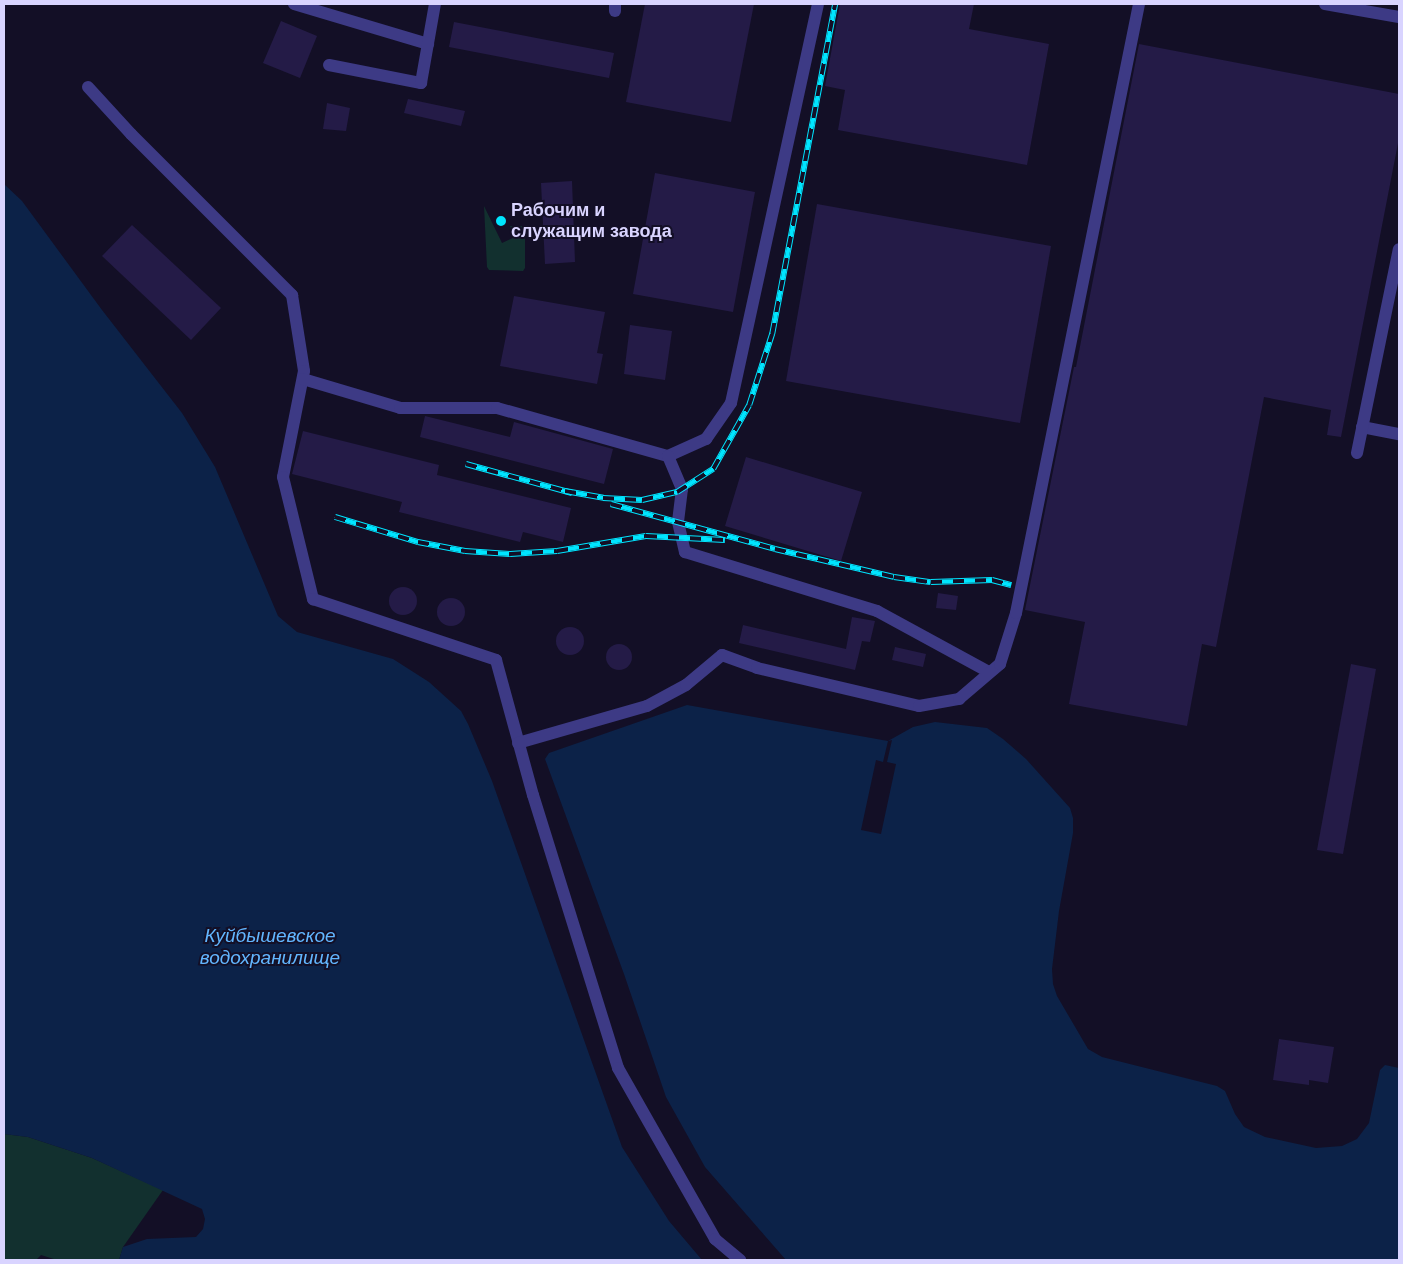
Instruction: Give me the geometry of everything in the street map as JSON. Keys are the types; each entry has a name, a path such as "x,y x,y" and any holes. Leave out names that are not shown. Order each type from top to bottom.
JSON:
{"lane":[{"path":"294,4 428,44"},
{"path":"329,65 421,83 435,4"},
{"path":"303,379 400,408 497,408 668,456 706,439 731,403 818,4"},
{"path":"518,743 647,706 686,685 722,655 757,668 919,706 959,699 1000,664 1016,613 1139,4"},
{"path":"1325,4 1399,18"},
{"path":"88,86 131,134 292,295 304,371 283,477 313,599 496,660 532,795 618,1068 715,1239 740,1260"},
{"path":"1357,453 1399,249"},
{"path":"1362,427 1399,434"},
{"path":"668,456 682,489 678,522 685,552 877,611 989,672"}],"green space":[{"path":"484,206 502,243 515,237 510,226 525,226 525,268 523,271 489,270 487,267"},
{"path":"4,1134 28,1137 92,1158 163,1190 123,1247 119,1260 57,1260 41,1255 36,1260 4,1260"}],"water":[{"name":"Куйбышевское водохранилище","path":"4,184 22,201 102,310 182,413 215,467 278,616 297,632 393,659 429,682 461,711 492,781 622,1147 669,1221 702,1260 119,1260 123,1247 147,1239 196,1237 203,1229 205,1219 202,1209 92,1158 28,1137 4,1134"},
{"path":"687,705 888,741 913,727 935,722 987,728 1003,739 1026,759 1070,808 1073,818 1073,833 1059,911 1052,969 1053,984 1057,996 1088,1049 1102,1057 1217,1086 1225,1091 1235,1114 1244,1127 1265,1137 1316,1148 1342,1146 1357,1139 1369,1123 1380,1070 1385,1065 1399,1068 1399,1260 786,1260 705,1167 666,1097 624,974 545,759 549,753"}],"pier":[{"path":"892,740 887,762 896,764 881,834 861,830 876,760 883,762 888,741"}],"building":[{"path":"645,4 754,4 731,122 626,102"},
{"path":"840,4 974,4 969,29 1049,44 1027,165 838,130 845,90 825,86"},
{"path":"281,21 317,36 300,78 263,63"},
{"path":"454,22 614,53 609,78 449,47"},
{"path":"1139,44 1399,94 1399,138 1341,437 1327,435 1331,410 1264,397 1216,647 1202,644 1187,726 1069,704 1085,622 1025,610 1074,367 1076,367"},
{"path":"408,99 465,111 461,126 404,113"},
{"path":"327,103 350,108 346,131 323,129"},
{"path":"655,173 755,192 733,312 633,294"},
{"path":"572,181 575,262 545,264 541,183"},
{"path":"817,204 1051,246 1020,423 786,381"},
{"path":"132,225 221,308 191,340 102,256"},
{"path":"514,296 605,312 597,353 603,354 597,384 500,366"},
{"path":"630,325 672,331 665,380 624,374"},
{"path":"425,416 510,437 514,422 613,449 604,484 420,437"},
{"path":"303,431 439,465 437,475 571,508 563,542 523,532 520,542 399,512 402,502 292,474"},
{"path":"746,457 862,492 841,561 725,526"},
{"path":"403,587 413,591 417,601 413,611 403,615 393,611 389,601 393,591"},
{"path":"938,593 958,596 956,610 936,608"},
{"path":"451,598 461,602 465,612 461,622 451,626 441,622 437,612 441,602"},
{"path":"852,617 875,621 870,642 862,641 855,670 739,643 743,625 846,649"},
{"path":"570,627 580,631 584,641 580,651 570,655 560,651 556,641 560,631"},
{"path":"619,644 628,648 632,657 628,666 619,670 610,666 606,657 610,648"},
{"path":"895,647 926,654 923,667 892,660"},
{"path":"1351,664 1376,669 1343,854 1317,850"},
{"path":"1279,1039 1334,1047 1328,1083 1309,1080 1309,1085 1273,1080"}],"railway":[{"path":"565,491 603,498 642,500 677,492 713,469 749,405 772,334 835,4"},
{"path":"466,464 572,493"},
{"path":"611,504 775,549 894,577 931,582 992,580 1011,585"},
{"path":"335,517 418,542 465,551 510,554 557,551 646,536 725,540"}],"place":[{"name":"Рабочим и служащим завода","path":"501,221"}]}
